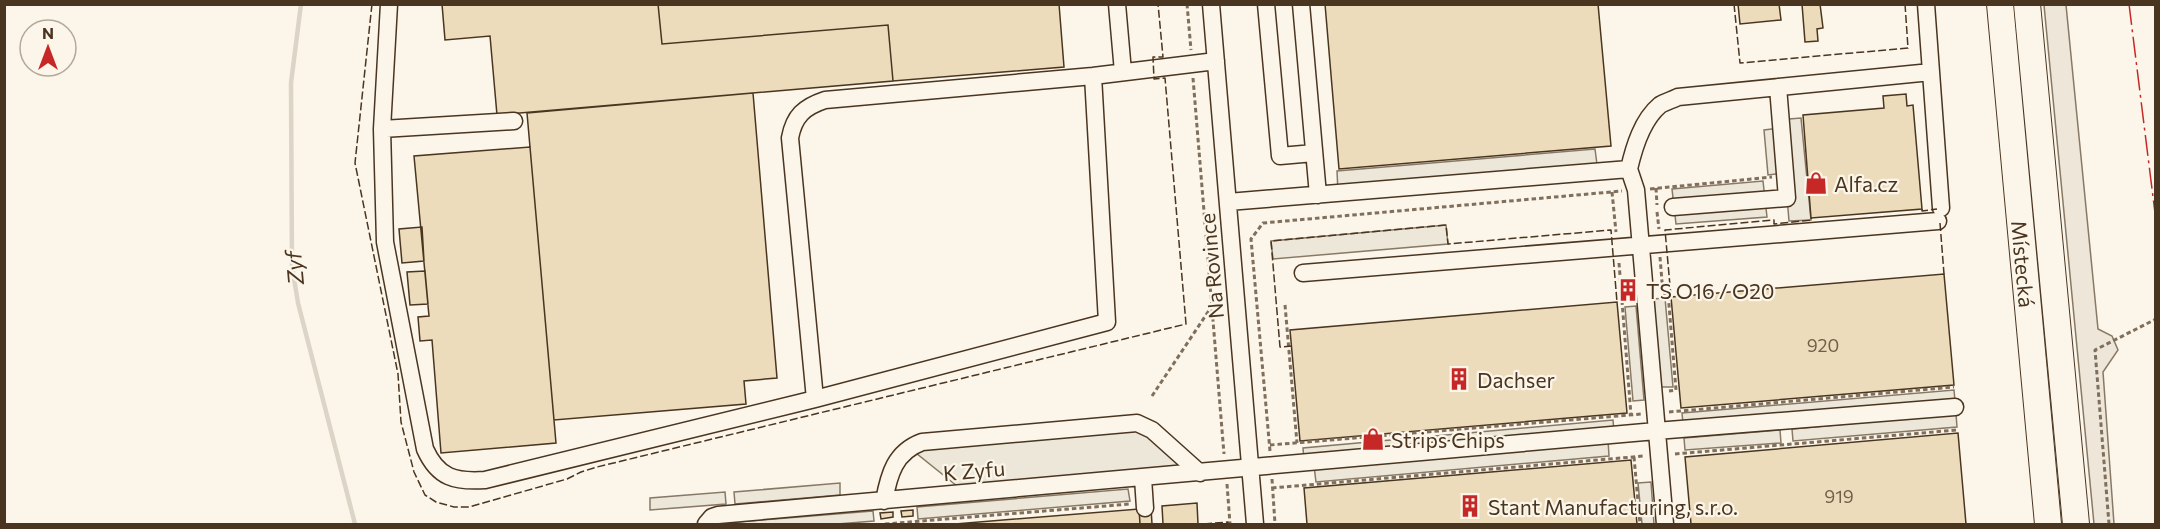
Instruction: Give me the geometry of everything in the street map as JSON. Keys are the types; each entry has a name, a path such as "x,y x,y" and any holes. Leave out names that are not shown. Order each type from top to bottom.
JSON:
{"highway":[{"name":"Místecká","path":"2000,4 2048,525"},
{"name":"Místecká","path":"2027,4 2076,525"}],"street":[{"path":"389,4 382,129 385,242 425,449 432,464 441,473 459,480 485,480 815,399 1107,322 1093,76"},
{"path":"1118,4 1123,72"},
{"name":"Na Rovince","path":"1211,4 1254,525"},
{"path":"1266,4 1280,156 1314,153"},
{"path":"1301,4 1318,195"},
{"path":"1303,273 1640,245 1940,215 1926,4"},
{"path":"815,399 790,138 792,126 805,108 825,100 1093,76 1216,61"},
{"path":"1665,525 1667,454 1665,430 1640,245 1636,190 1629,169 1634,148 1650,116 1662,104 1678,97 1931,72"},
{"path":"1673,207 1787,198 1778,87"},
{"path":"382,129 514,121"},
{"path":"1228,202 1629,169"},
{"name":"K Zyfu","path":"706,525 718,515 1200,473 1224,480 1249,468 1665,430 1955,408"},
{"path":"884,501 892,468 899,457 911,446 922,442 1137,423 1152,430 1200,473"},
{"path":"1143,478 1145,505"}],"path":[{"path":"1187,4 1213,305 1224,480 1230,525"},
{"path":"1612,192 1631,415"},
{"path":"1667,454 1663,412 1669,390 1677,390 1668,293"},
{"path":"1152,396 1213,305"},
{"path":"1285,305 1297,443"},
{"path":"2109,525 2095,350 2156,319"},
{"path":"1270,445 1954,387"},
{"path":"1272,488 1957,430"},
{"path":"1634,457 1640,525"},
{"path":"885,525 1145,505"}],"shaded area":[{"path":"2044,5 2066,5 2098,329 2112,336 2118,350 2103,372 2114,524 2094,524"},
{"path":"1801,118 1811,220 1789,221 1785,173 1768,175 1764,130 1781,128 1789,119"},
{"path":"1595,149 1598,172 1338,193 1337,171"},
{"path":"1763,181 1767,217 1676,224 1672,189"},
{"path":"1446,225 1448,244 1273,259 1271,241"},
{"path":"1665,298 1673,387 1661,387 1653,299"},
{"path":"1636,306 1644,400 1633,401 1625,307"},
{"path":"1954,390 1955,401 1683,424 1682,413"},
{"path":"1956,414 1957,427 1793,441 1792,429"},
{"path":"1613,420 1614,432 1304,460 1303,448"},
{"path":"1780,430 1781,443 1685,450 1684,438"},
{"path":"1138,431 1151,437 1187,466 957,486 916,453 922,449"},
{"path":"1608,440 1609,456 1316,482 1314,466"},
{"path":"1651,482 1654,524 1642,524 1638,483"},
{"path":"840,483 840,495 735,504 734,492"},
{"path":"1128,489 1130,501 918,519 917,507"},
{"path":"725,492 726,504 650,510 650,498"},
{"path":"873,511 874,521 837,524 737,524 737,522"}],"building":[{"path":"442,4 658,4 662,44 888,25 893,81 497,115 490,36 445,40"},
{"path":"658,4 1059,4 1064,67 893,81 888,25 662,44"},
{"path":"1325,4 1598,4 1611,146 1339,169"},
{"path":"1738,4 1779,4 1781,20 1740,24"},
{"path":"1802,4 1820,4 1823,28 1817,29 1818,41 1805,42"},
{"path":"753,93 777,378 744,381 746,404 554,420 527,113"},
{"path":"1906,94 1907,106 1913,105 1922,209 1811,218 1803,115 1884,108 1883,96"},
{"path":"530,147 556,443 441,453 432,340 420,341 418,317 429,316 414,156"},
{"path":"422,227 424,261 402,263 399,229"},
{"path":"425,271 428,304 410,305 407,272"},
{"path":"1944,274 1954,385 1681,408 1671,297"},
{"name":"TS O16 / O20","path":"1630,282 1632,298 1625,298 1624,283"},
{"name":"Dachser","path":"1617,302 1627,413 1300,441 1290,330"},
{"path":"1958,433 1966,524 1691,524 1685,457"},
{"name":"Stant Manufacturing, s.r.o.","path":"1631,460 1637,524 1307,524 1304,488"},
{"path":"1197,503 1198,524 1163,524 1162,506"},
{"path":"1151,508 1152,524 1140,524 1139,509"},
{"path":"1139,509 1140,524 955,524"},
{"path":"913,510 913,516 902,517 901,511"},
{"path":"893,512 893,517 881,519 880,513"}],"waterway":[{"name":"Zyf","path":"301,4 291,83 292,266 298,303 355,524"}],"fence":[{"path":"372,4 355,163 398,374 401,422 414,472 425,495 436,502 454,507 469,507 567,479 597,467 1186,324 1165,78 1154,79 1153,57 1163,57 1158,4"},
{"path":"1734,4 1740,63 1908,48 1905,4"},
{"path":"1922,209 1922,211 1937,209"},
{"path":"1671,297 1665,230 1774,220 1774,224 1812,220 1811,218"},
{"path":"1940,223 1944,274"},
{"path":"1292,346 1280,347 1271,241 1446,225 1448,244 1611,230 1617,302"},
{"path":"1204,524 1228,522 1228,524"}],"power":[{"path":"2129,4 2156,221"}],"place":[{"name":"Alfa.cz","path":"1816,183"},
{"name":"TS O16 / O20","path":"1628,290"},
{"name":"Dachser","path":"1459,379"},
{"name":"Strips Chips","path":"1373,439"},
{"name":"Stant Manufacturing, s.r.o.","path":"1470,506"}]}
